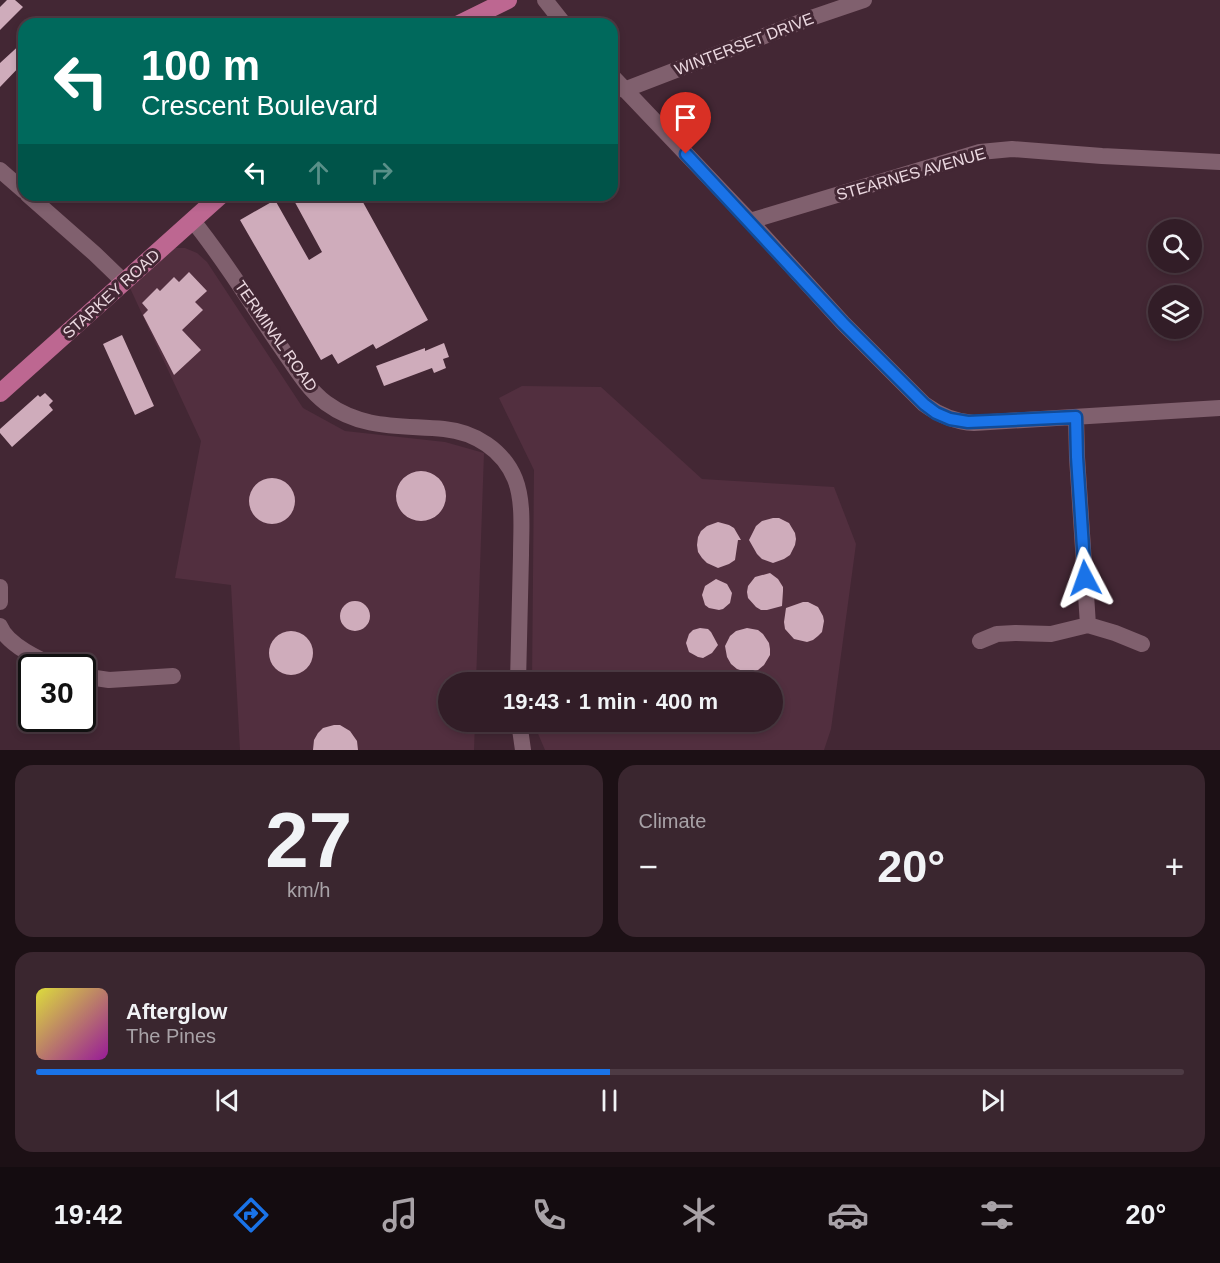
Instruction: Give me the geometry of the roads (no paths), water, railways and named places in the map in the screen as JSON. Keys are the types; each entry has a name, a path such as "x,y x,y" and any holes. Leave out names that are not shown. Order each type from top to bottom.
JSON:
{"main road":[{"path":"471,18 508,0"},
{"name":"STARKEY ROAD","path":"0,393 214,201"}],"street":[{"path":"545,0 559,18"},
{"name":"WINTERSET DRIVE","path":"624,90 864,0"},
{"path":"618,83 750,221 843,323 924,404 936,413 950,419 974,423 1220,408"},
{"name":"STEARNES AVENUE","path":"750,221 980,152 1012,149 1220,162"},
{"path":"0,170 18,186"},
{"path":"35,201 124,282"},
{"name":"TERMINAL ROAD","path":"193,220 211,243 304,382 324,402 351,418 376,424 447,430 464,434 493,448 503,459 511,471 520,495 518,672"},
{"path":"1076,417 1088,625"},
{"path":"0,587 0,602"},
{"path":"980,640 997,634 1051,634 1088,625 1142,644"},
{"path":"0,626 14,643 31,654"},
{"path":"96,678 109,680 173,676"},
{"path":"520,732 523,750"}]}
